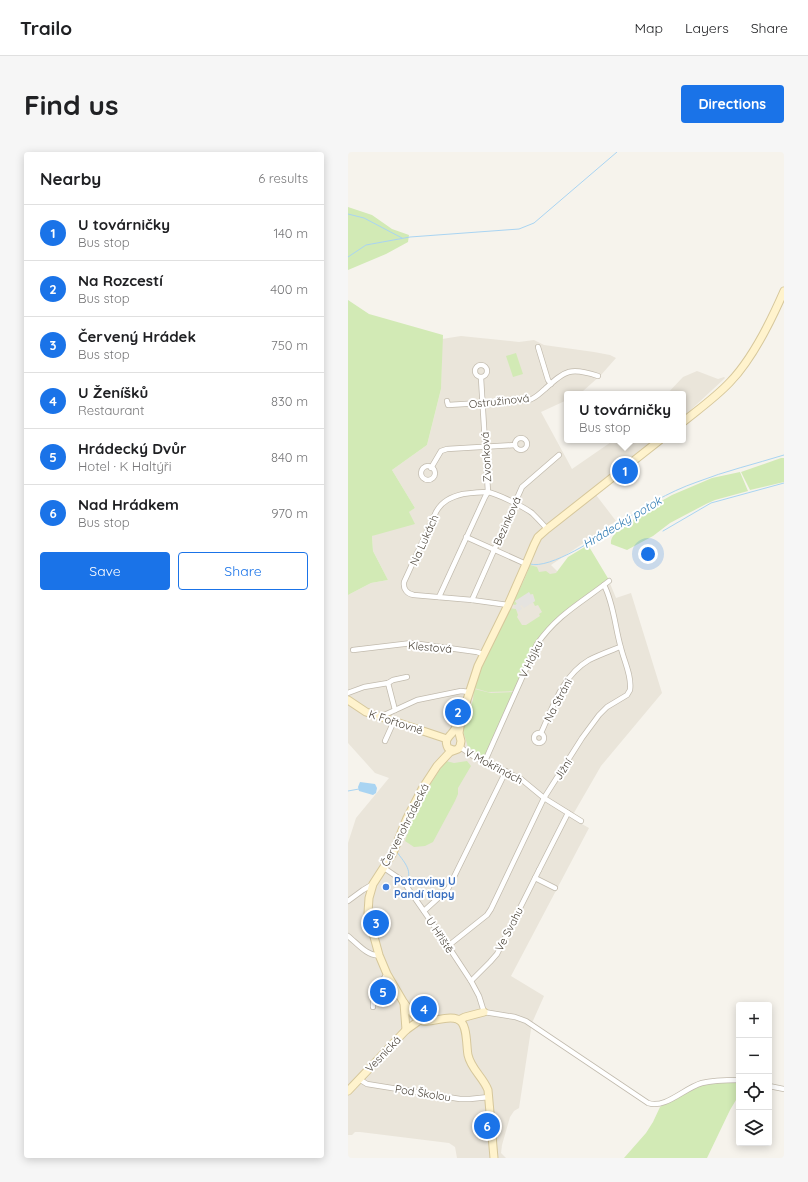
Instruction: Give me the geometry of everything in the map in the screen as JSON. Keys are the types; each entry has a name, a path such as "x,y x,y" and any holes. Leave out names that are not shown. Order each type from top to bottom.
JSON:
{"street":[{"path":"686,420 718,394 736,376 764,333 784,291"},
{"path":"538,347 550,384"},
{"name":"Ostružinová","path":"447,401 448,405 532,399 550,384 570,371 583,371 598,376"},
{"name":"Zvonková","path":"439,597 488,492 481,378"},
{"name":"Červenohrádecká","path":"420,1020 404,1003 387,974 379,954 368,913 369,898 374,884 393,853 417,798 451,743 483,654 508,605 536,541 547,529 656,443"},
{"path":"431,468 441,451 447,449 515,445"},
{"name":"Bezinková","path":"472,600 524,485 559,455"},
{"name":"Na Lukách","path":"508,605 410,594 407,592 404,585 436,512 443,502 457,495 488,492 496,494 530,511 547,529"},
{"path":"466,537 526,564"},
{"name":"V Hájku","path":"485,761 541,638 554,623 609,581"},
{"name":"Jižní","path":"448,946 487,915 544,798 582,738 599,715 607,707 630,692 631,688 620,647 610,598 604,585"},
{"name":"Klestová","path":"353,650 412,643 483,654"},
{"name":"Na Stráni","path":"541,733 559,694 570,676 590,660 620,647"},
{"path":"348,693 364,687 388,683 393,680 407,677"},
{"path":"388,683 395,710"},
{"path":"380,717 417,700 460,691 469,692"},
{"name":"K Fořtovně","path":"348,700 352,706 366,712 451,743 455,735 460,737"},
{"name":"Červenohrádecká","path":"460,737 462,715"},
{"path":"385,742 394,721"},
{"name":"V Mokřinách","path":"451,743 469,754 521,779 544,798 581,821"},
{"path":"424,911 448,889 506,771"},
{"name":"Ve Svahu","path":"471,981 497,954 568,813"},
{"name":"U Hřiště","path":"384,868 403,881 424,911 471,981 479,996 484,1012"},
{"path":"535,878 555,888"},
{"path":"348,901 374,884"},
{"path":"348,936 370,954 379,954"},
{"path":"373,1007 373,993 387,974"},
{"path":"404,1003 406,1030"},
{"path":"459,1020 484,1012 515,1017 526,1021 648,1103 655,1106 664,1103 690,1087 702,1083 717,1080 736,1080"},
{"path":"420,1020 426,1022 453,1018 459,1020 464,1027 470,1061 474,1069 485,1082 490,1097 494,1158"},
{"name":"Vesnická","path":"348,1091 406,1030 420,1020"},
{"name":"Pod Školou","path":"359,1079 367,1084 460,1099 490,1097"},
{"path":"772,1087 784,1089"}],"shaded area":[{"path":"461,336 519,342 534,340 544,345 610,355 616,358 601,375 583,391 564,391 564,401 541,412 572,469 610,443 651,443 593,491 616,521 551,565 580,594 609,581 616,598 631,593 662,693 601,766 571,818 589,828 511,976 544,996 532,1023 519,1108 514,1111 510,1117 502,1145 501,1153 506,1158 457,1158 455,1147 449,1143 360,1132 355,1132 352,1135 348,1135 348,843 356,818 389,778 375,773 348,743 348,595 371,583 388,580 373,551 372,536 415,508 392,470 427,445 441,389 442,339"},
{"path":"697,371 718,379 725,378 686,414 686,391 670,391 683,377"},
{"path":"529,592 531,595 532,594 535,601 524,608 522,605 520,606 522,609 518,612 514,606 517,604 515,601"}],"green space":[{"path":"348,207 372,215 392,229 409,235 408,242 386,254 348,270"},
{"path":"348,300 369,314 443,335 441,389 427,445 392,470 415,508 409,512 415,524 372,536 373,551 388,580 371,583 348,595"},
{"path":"516,353 523,374 513,377 506,356"},
{"path":"784,458 784,482 750,490 741,472"},
{"path":"740,472 748,491 706,504 670,523 653,536 627,550 611,544 611,540 617,531 641,514 649,505 654,510 656,504 672,495 712,478"},
{"path":"588,545 609,580 582,598 551,624 541,636 514,691 488,692 474,688 484,657 509,608 516,609 518,615 517,617 522,625 526,625 540,616 539,614 542,612 538,605 535,606 533,602 535,601 533,594 515,601 517,604 515,605 512,604 530,565 537,567 539,572 546,571 550,574 556,573 568,557"},
{"path":"474,689 491,693 514,692 486,754 481,756 468,747 463,731 473,700"},
{"path":"446,761 454,763 467,761 471,766 458,788 458,794 455,801 433,842 425,846 414,847 405,841 408,832 407,829 415,811"},
{"path":"736,1082 736,1100 707,1158 624,1158 646,1133 660,1107 679,1095 701,1085"}],"water":[{"path":"360,782 375,784 377,788 376,793 373,795 359,791 358,787"}],"waterway":[{"path":"348,257 366,245 410,237 519,229 534,223 617,152"},
{"path":"348,214 364,218 402,238"},
{"name":"Hrádecký potok","path":"530,564 550,562 575,551 646,507 686,486 718,474 784,455"},
{"path":"663,531 711,503 784,483"},
{"path":"348,791 359,789"},
{"path":"397,852 408,869 409,877 407,881"}],"place":[{"name":"U továrničky","path":"625,471"},
{"name":"Na Rozcestí","path":"458,712"},
{"name":"Potraviny U Pandí tlapy","path":"386,887"},
{"name":"Červený Hrádek","path":"376,923"},
{"name":"Hrádecký Dvůr","path":"383,992"},
{"name":"U Ženíšků","path":"424,1009"},
{"name":"Nad Hrádkem","path":"487,1126"}]}
